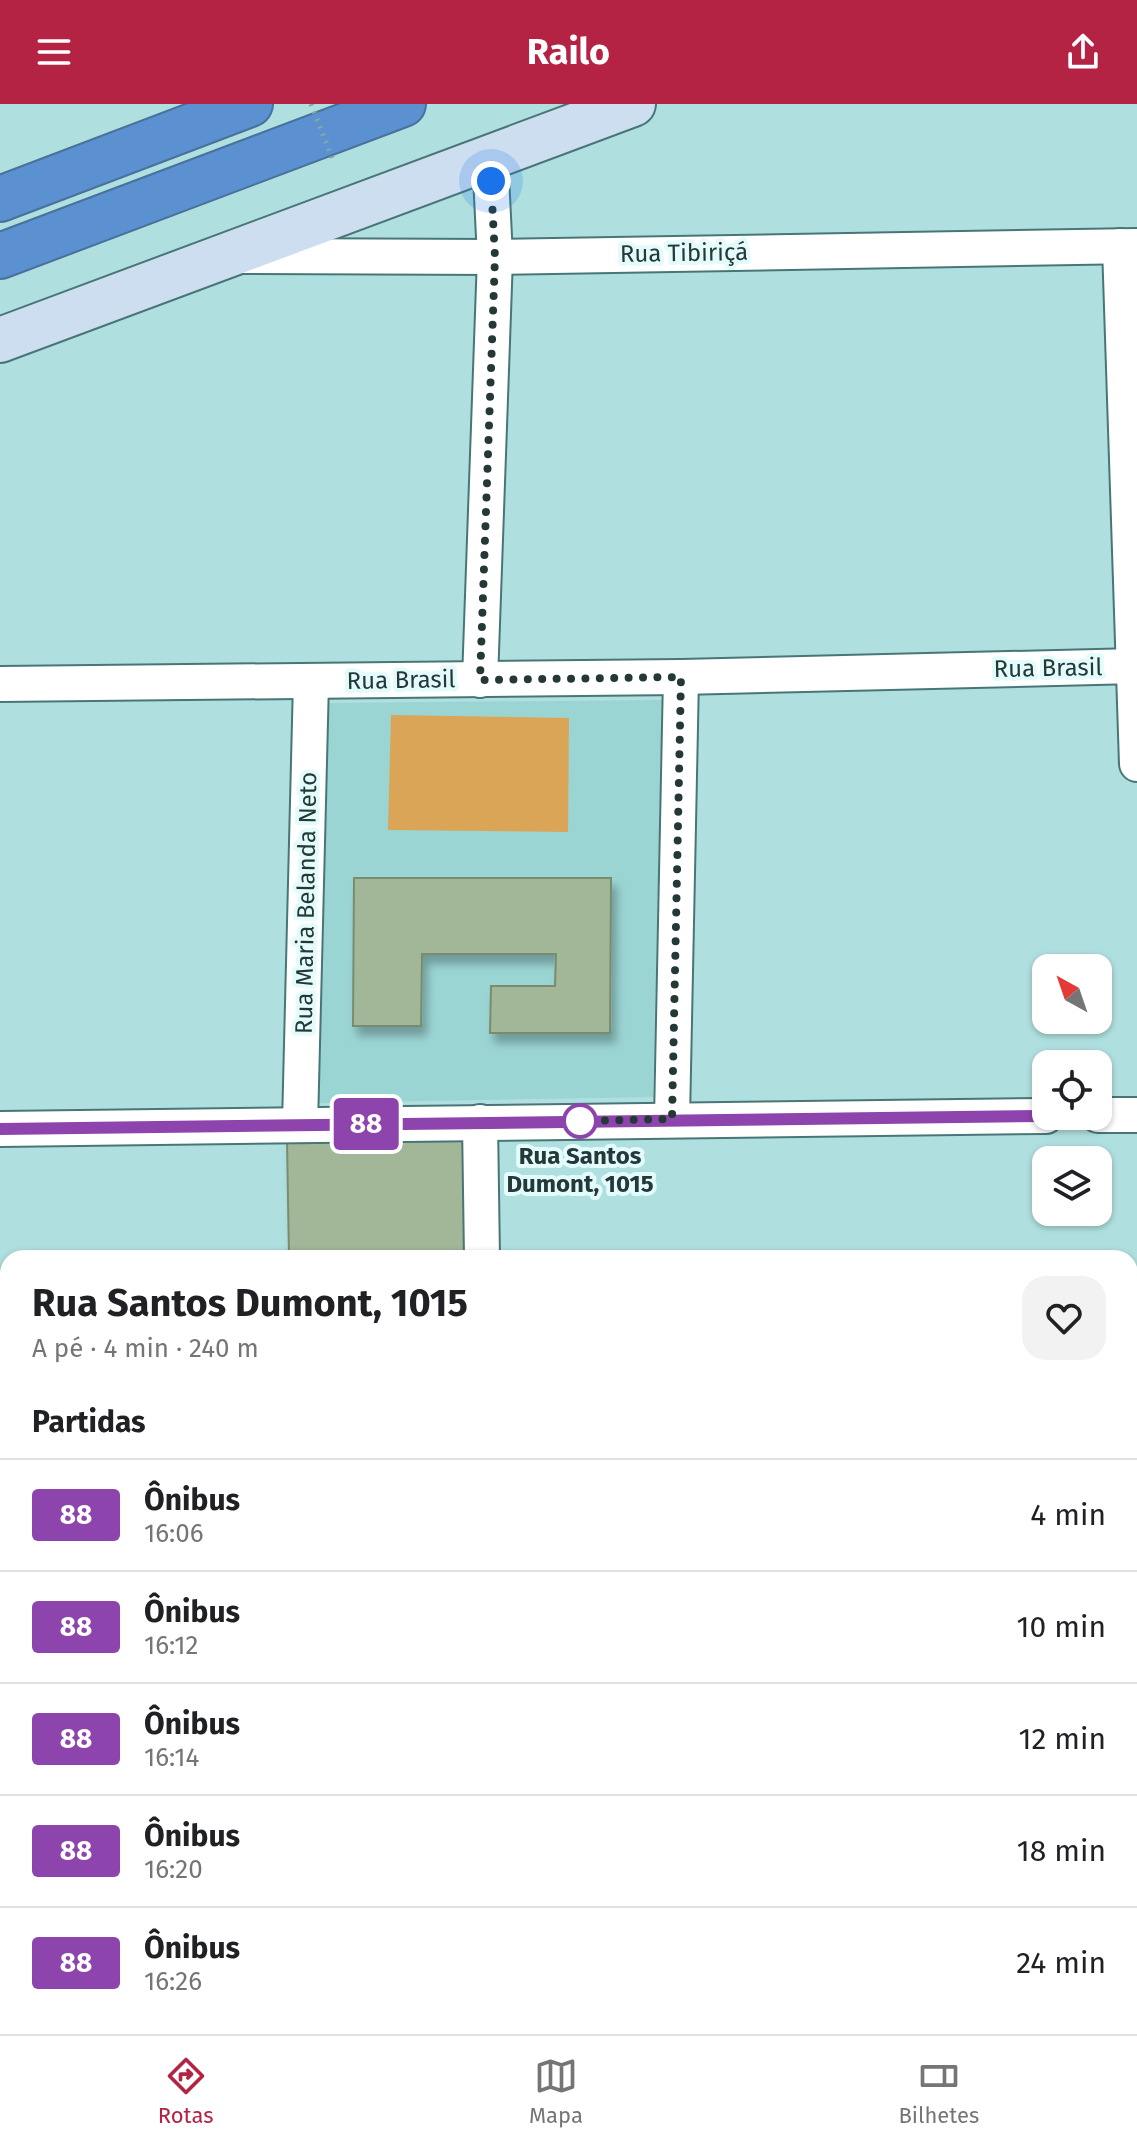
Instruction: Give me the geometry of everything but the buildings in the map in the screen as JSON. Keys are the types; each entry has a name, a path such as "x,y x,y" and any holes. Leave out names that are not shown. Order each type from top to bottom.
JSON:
{"highway":[{"path":"0,199 250,104"},
{"path":"0,256 403,104"}],"main road":[{"path":"0,340 633,104"}],"street":[{"path":"480,680 495,257 490,156"},
{"path":"1129,246 1137,764"},
{"name":"Rua Tibiriçá","path":"231,256 495,257 1129,246"},
{"name":"Rua Brasil","path":"0,684 681,677 1134,666"},
{"path":"672,1119 681,677"},
{"name":"Rua Maria Belanda Neto","path":"300,1125 311,681"},
{"path":"1112,1115 1137,1115"},
{"path":"0,1129 1032,1116"},
{"path":"480,1122 482,1250"}],"path":[{"path":"311,104 334,162"}],"shaded area":[{"path":"662,700 653,1097 319,1103 329,703"},
{"path":"391,715 569,718 568,832 388,830"}],"bus line":[{"name":"88","path":"0,1129 1032,1116"}],"place":[{"name":"Rua Santos Dumont, 1015","path":"580,1121"}],"route":[{"path":"491,181 495,257 480,680 681,677 672,1119 580,1121"}]}
